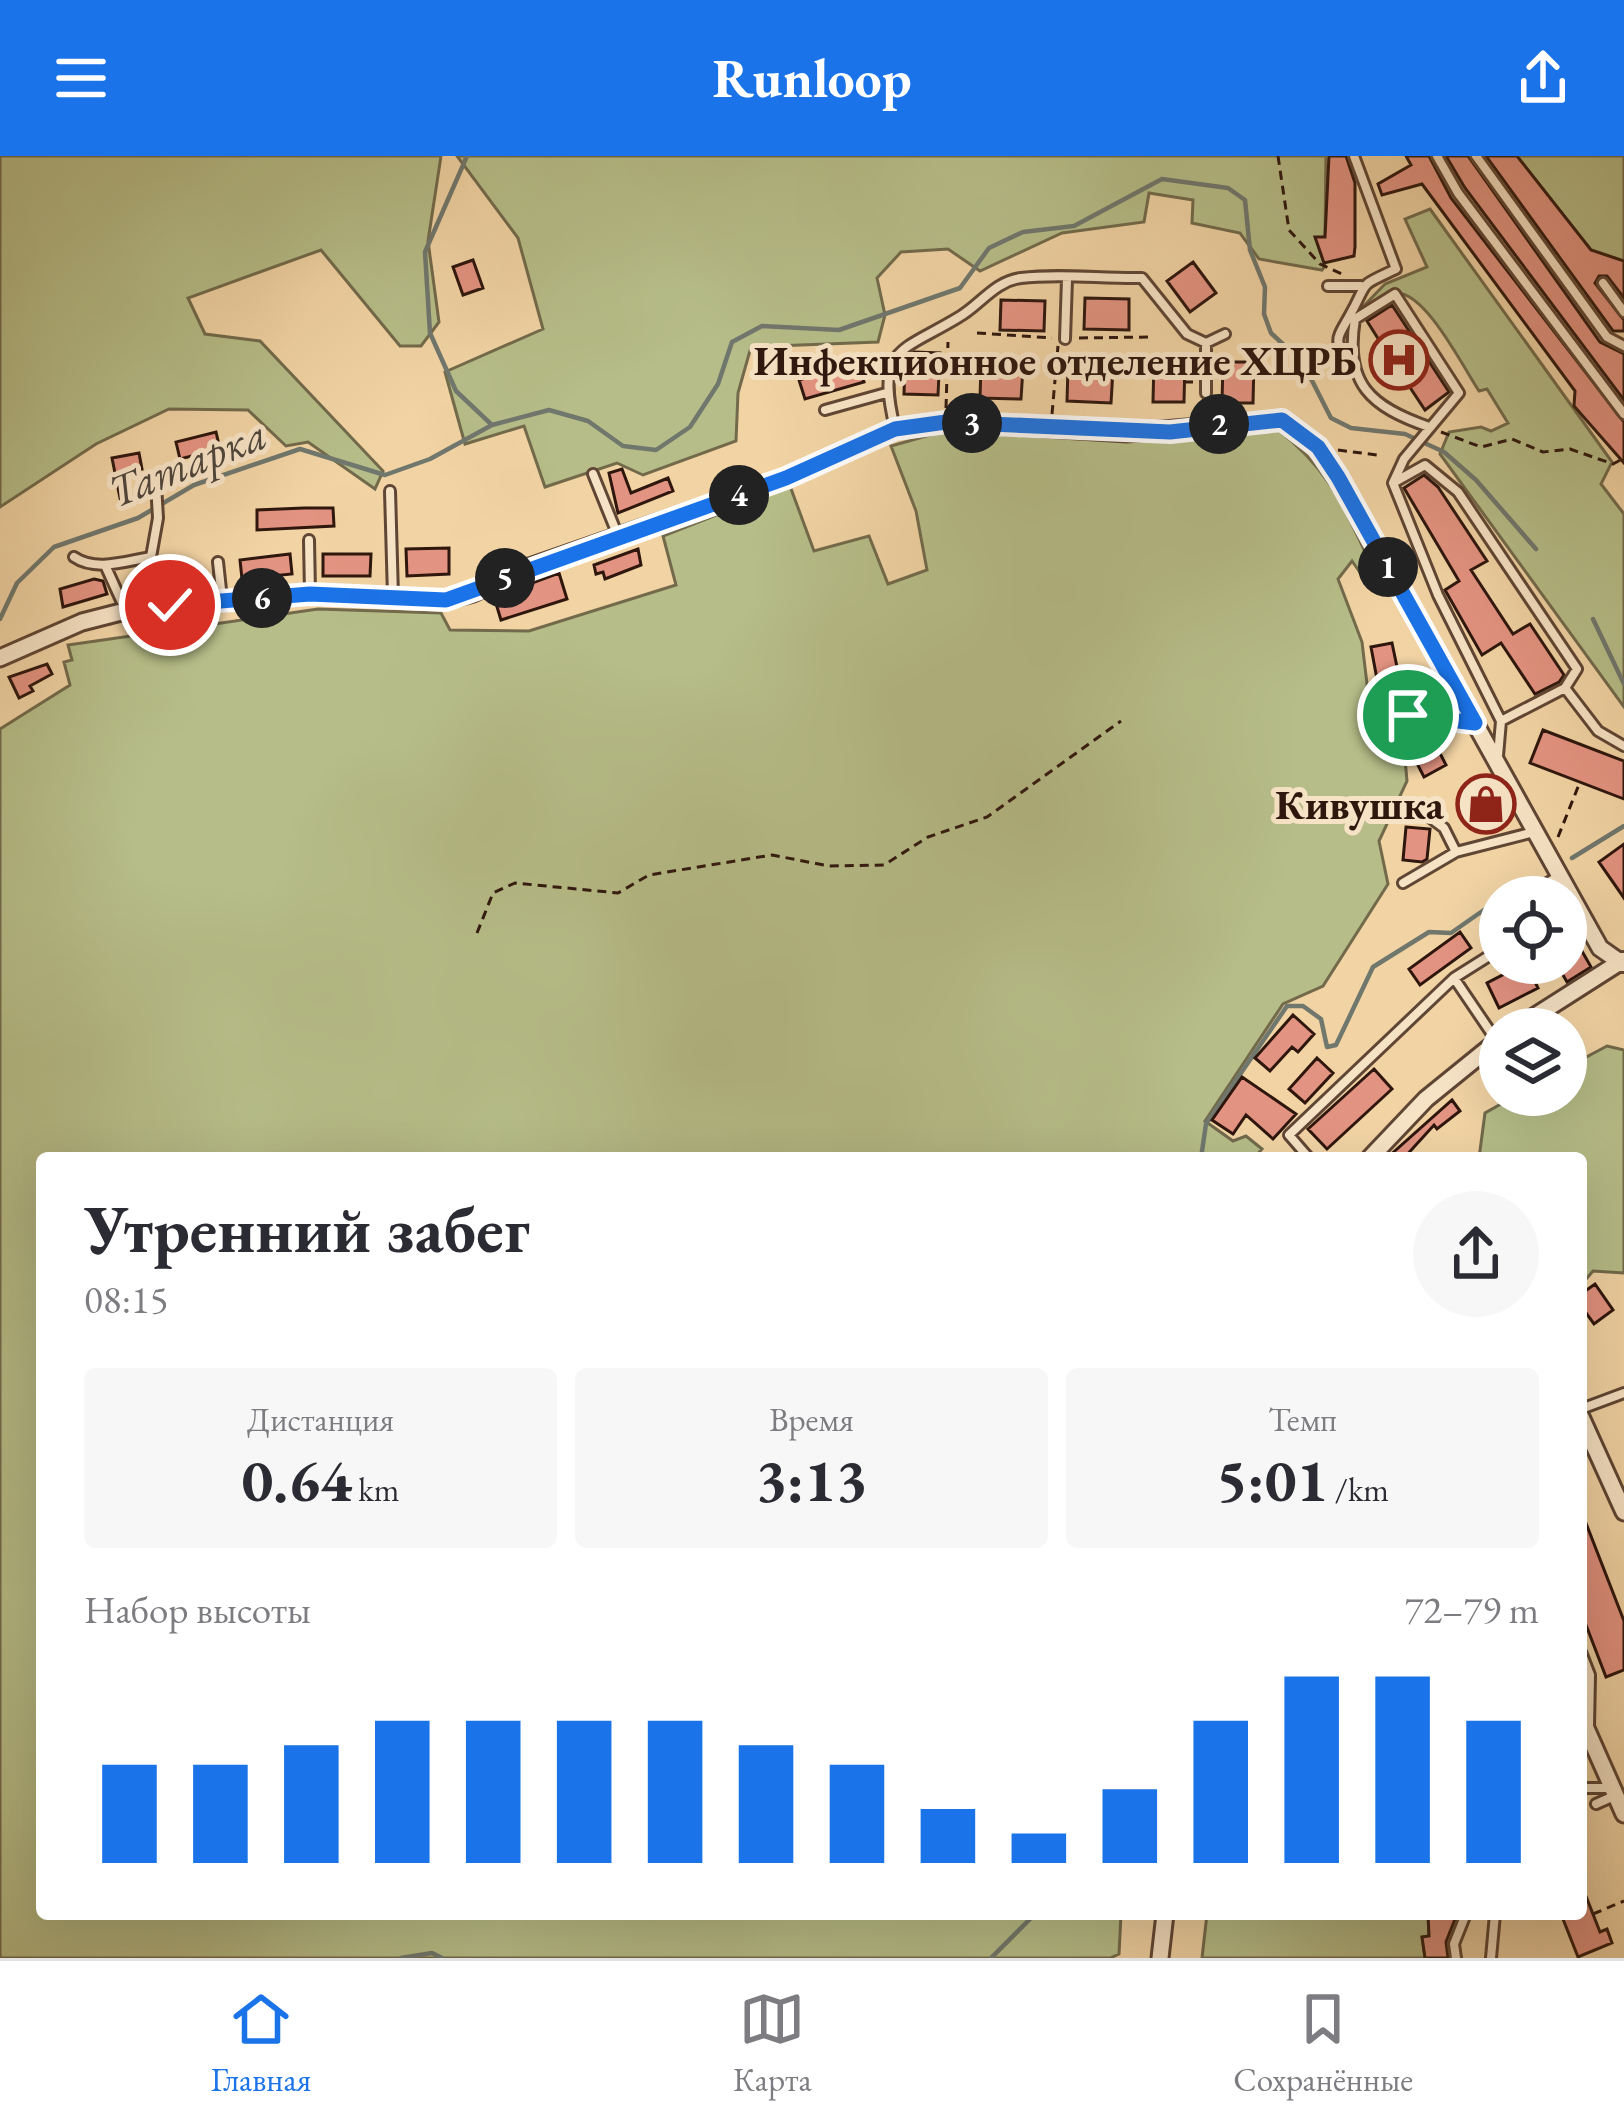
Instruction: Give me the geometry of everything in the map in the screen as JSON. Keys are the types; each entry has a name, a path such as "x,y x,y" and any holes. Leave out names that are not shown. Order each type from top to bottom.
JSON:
{"street":[{"path":"0,658 82,622 125,610 310,594 446,600 786,478 895,429 946,422 1127,433 1282,420 1318,447 1560,876"},
{"path":"1549,1008 1622,962 1600,948 1587,925"},
{"path":"1376,1152 1426,1099 1479,1056"},
{"path":"1587,1427 1624,1513"},
{"path":"1588,1734 1624,1814"},
{"path":"1160,1958 1164,1920"}],"lane":[{"path":"1328,286 1361,286 1396,269 1354,156"},
{"path":"1437,156 1458,193 1624,414"},
{"path":"1476,156 1607,337 1624,346"},
{"path":"895,429 886,393 898,353 907,343 960,317 995,288 1018,278 1142,278 1187,334 1206,343"},
{"path":"1062,339 1067,279"},
{"path":"1603,283 1624,312"},
{"path":"1361,286 1337,332 1338,346 1378,405 1429,427"},
{"path":"1353,368 1355,320 1395,294 1459,392 1403,459 1393,484 1438,595 1501,721 1497,763"},
{"path":"1206,343 1225,334"},
{"path":"1206,343 1206,393"},
{"path":"825,410 886,393"},
{"path":"1393,484 1425,465 1458,492 1577,668 1565,688 1501,721"},
{"path":"592,474 619,537"},
{"path":"170,605 152,557 158,518 156,484 179,476"},
{"path":"390,490 393,597"},
{"path":"309,539 310,594"},
{"path":"74,557 81,563 105,565 152,557"},
{"path":"218,562 222,601"},
{"path":"105,565 125,610"},
{"path":"1565,688 1598,731 1624,746"},
{"path":"1403,700 1408,715 1475,723"},
{"path":"1417,807 1444,828 1456,852"},
{"path":"1403,883 1456,852 1535,831"},
{"path":"1304,1152 1288,1135 1454,978 1479,962"},
{"path":"1454,978 1479,1013"},
{"path":"1587,1410 1624,1393"},
{"path":"1587,1667 1588,1734"},
{"path":"1587,1788 1617,1791"},
{"path":"1596,1804 1617,1791"},
{"path":"1456,1958 1454,1944 1464,1920"},
{"path":"1491,1958 1495,1920"}],"path":[{"path":"1278,156 1289,230 1319,264 1329,265 1361,286"},
{"path":"1052,417 1062,339"},
{"path":"946,422 948,342"},
{"path":"1451,436 1481,447 1513,439 1543,452 1570,449 1613,464 1624,458"},
{"path":"1318,447 1377,455"},
{"path":"477,933 493,893 515,883 618,893 649,875 772,855 829,866 884,865 928,837 988,817 1121,721"},
{"path":"1556,844 1580,782"},
{"path":"1593,1914 1624,1901"}],"green space":[{"path":"0,156 441,156 428,241 439,322 421,346 400,346 321,250 188,298 205,334 260,341 383,471 375,489 308,442 286,446 248,410 169,409 96,444 0,507"},
{"path":"457,156 1326,156 1325,237 1316,238 1325,266 1322,270 1259,259 1240,233 1192,223 1193,200 1149,193 1144,222 1062,233 980,271 948,249 901,252 877,278 885,315 878,342 751,347 738,393 736,441 643,475 617,463 545,487 524,426 465,444 445,372 543,329 518,238"},
{"path":"1517,156 1624,156 1624,261 1591,250"},
{"path":"1430,209 1612,462 1601,484 1624,514 1624,707 1440,454 1449,432 1481,427 1491,431 1508,423 1487,389 1479,391 1431,317 1407,296 1385,296 1355,315 1385,284 1427,267 1405,219"},
{"path":"1276,428 1325,477 1376,575 1366,581 1352,561 1338,579 1362,642 1370,709 1403,736 1407,781 1379,841 1388,884 1323,986 1283,1004 1205,1121 1233,1141 1246,1136 1262,1149 1259,1152 36,1152 36,1920 1121,1920 1119,1954 1110,1958 0,1958 0,729 70,685 64,662 72,660 68,645 318,609 441,613 450,630 529,631 676,585 663,536 790,486 814,551 869,536 888,584 927,570 916,511 891,446 944,431 1170,442"},
{"path":"1607,1046 1624,1050 1624,1273 1593,1271 1587,1278 1587,1152 1480,1152 1485,1116 1587,1116 1587,1057"},
{"path":"1206,1920 1428,1920 1429,1936 1422,1937 1425,1958 1202,1958"}],"building":[{"path":"1329,156 1346,156 1355,183 1355,247 1354,256 1324,263 1315,237 1325,237"},
{"path":"1406,156 1429,156 1451,198 1624,422 1624,463 1574,406 1575,391 1422,184 1382,195 1378,184 1411,165"},
{"path":"1446,156 1468,156 1600,342 1624,354 1624,400 1465,188"},
{"path":"1486,156 1517,156 1591,250 1624,261 1624,298 1607,276 1599,276 1595,283 1624,320 1624,331 1613,331"},
{"path":"473,260 483,288 463,295 453,267"},
{"path":"1193,262 1216,293 1190,312 1167,281"},
{"path":"1085,298 1129,299 1129,330 1084,329"},
{"path":"1001,300 1045,301 1044,331 1000,330"},
{"path":"1392,305 1449,392 1425,410 1403,377 1394,382 1379,359 1387,353 1367,321"},
{"path":"914,352 940,353 938,395 904,394 905,360"},
{"path":"1154,360 1185,361 1184,402 1153,402"},
{"path":"858,362 864,382 805,399 799,380"},
{"path":"1223,362 1254,362 1253,403 1222,403"},
{"path":"981,367 1023,368 1021,399 980,398"},
{"path":"1068,368 1113,370 1111,403 1067,401"},
{"path":"216,432 220,449 180,459 176,442"},
{"path":"139,453 142,469 127,471 132,501 121,503 112,458"},
{"path":"622,469 631,493 668,478 673,491 618,513 609,473"},
{"path":"1424,475 1438,487 1487,561 1471,570 1513,634 1530,624 1564,675 1559,682 1535,694 1501,643 1482,655 1445,590 1459,581 1404,488"},
{"path":"333,508 334,526 257,530 257,510"},
{"path":"449,548 449,574 407,576 406,549"},
{"path":"638,549 641,565 605,579 603,572 596,574 594,565"},
{"path":"290,554 292,574 242,579 240,560"},
{"path":"323,554 371,554 370,576 323,576"},
{"path":"559,573 567,599 501,620 494,597"},
{"path":"94,579 103,581 107,594 63,607 60,589"},
{"path":"1392,643 1401,686 1379,690 1371,647"},
{"path":"47,664 52,674 19,698 9,677"},
{"path":"1428,730 1446,765 1424,777 1406,742"},
{"path":"1543,730 1624,761 1624,799 1530,763"},
{"path":"1406,827 1430,829 1427,859 1422,862 1403,860"},
{"path":"1624,844 1624,898 1599,862"},
{"path":"1460,932 1471,948 1420,985 1409,969"},
{"path":"1487,984 1536,984 1538,988 1499,1008"},
{"path":"1293,1015 1314,1034 1298,1052 1292,1047 1270,1071 1255,1058"},
{"path":"1317,1058 1333,1073 1305,1103 1289,1089"},
{"path":"1374,1069 1392,1089 1327,1149 1308,1129"},
{"path":"1242,1077 1296,1114 1273,1139 1246,1115 1233,1134 1212,1120"},
{"path":"1452,1100 1460,1111 1437,1129 1434,1125 1409,1152 1394,1152"},
{"path":"1595,1284 1613,1310 1594,1324 1587,1314 1587,1290"},
{"path":"1587,1526 1624,1621 1624,1670 1606,1677 1587,1628"},
{"path":"1587,1899 1600,1932 1607,1929 1612,1943 1578,1957 1563,1920 1587,1920"},
{"path":"1428,1920 1455,1920 1446,1942 1448,1958 1425,1958 1422,1937 1429,1936"}],"waterway":[{"path":"467,156 425,252 430,333 456,391 492,425"},
{"name":"Татарка","path":"0,619 17,583 54,547 138,518 194,485 300,449 385,475 430,459 492,425 549,410 588,421 623,446 656,450 690,427 718,384 732,342 762,326 839,330 960,288 989,248 1023,232 1074,226 1162,179 1228,188 1245,200 1250,250 1265,287 1264,314 1271,333 1303,363 1331,418 1351,428 1405,434 1444,452 1476,480 1536,549"},
{"name":"Татарка","path":"1593,619 1624,684"},
{"path":"1572,858 1624,826"},
{"path":"1202,1152 1206,1124 1287,1006 1303,1006 1321,1019 1327,1047 1336,1045 1373,967 1429,932 1451,933 1479,913"},
{"path":"991,1958 1029,1920"},
{"path":"401,1958 432,1953 442,1958"}],"place":[{"name":"Инфекционное отделение ХЦРБ","path":"1399,360"},
{"name":"Кивушка","path":"1486,804"}],"route":[{"path":"170,605 310,594 446,600 786,478 895,429 946,422 1170,432 1282,420 1318,447 1338,477 1475,723 1408,715"}]}
